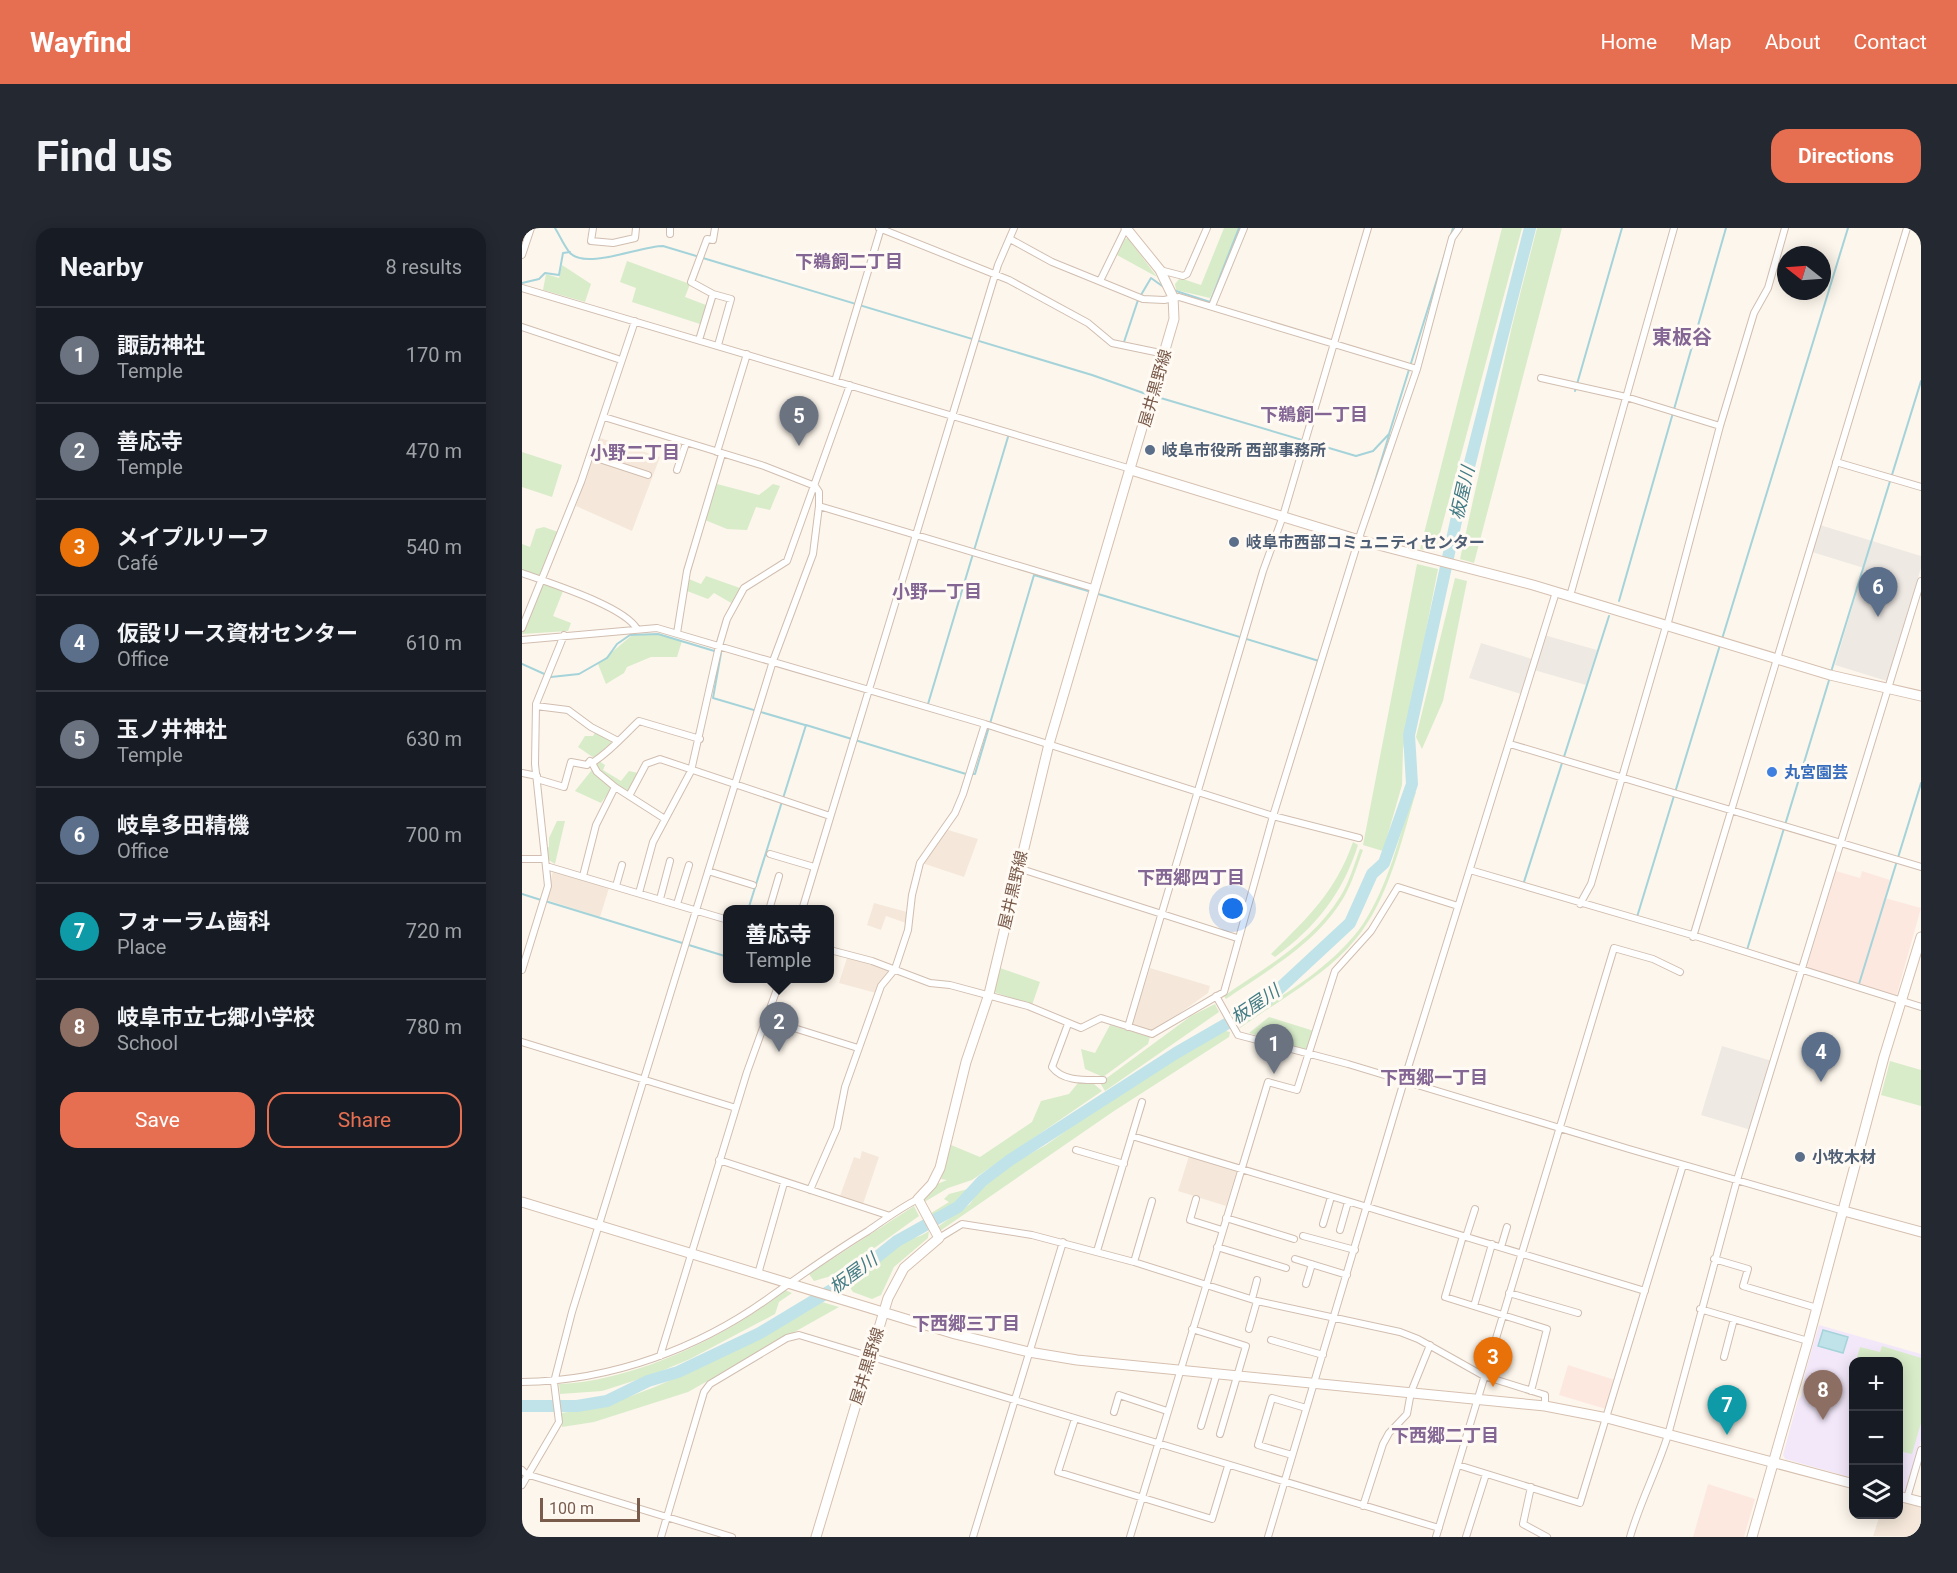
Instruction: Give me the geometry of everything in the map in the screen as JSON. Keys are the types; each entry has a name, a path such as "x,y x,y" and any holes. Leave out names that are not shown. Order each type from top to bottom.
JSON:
{"street":[{"path":"522,255 531,228"},
{"path":"593,228 591,241 613,243 635,238 636,228"},
{"path":"715,228 713,240 707,239 691,282 713,294 731,299 718,345"},
{"path":"835,381 880,228 996,274 1088,323 1112,343 1165,354"},
{"path":"803,905 976,337 996,274 1014,228"},
{"path":"1160,270 1184,276 1187,274 1207,228"},
{"path":"1212,306 1244,228"},
{"path":"1128,1027 1368,228"},
{"path":"834,951 895,969 930,983 989,994 1028,1006 1081,1028 1101,1018 1152,1034 1218,998 1224,992 1237,938 1273,816 1359,540 1416,369 1452,238 1459,228"},
{"path":"1570,596 1674,228"},
{"path":"1580,904 1591,884 1754,313 1768,288 1785,228"},
{"path":"1693,937 1907,228"},
{"path":"1100,281 1125,229"},
{"name":"屋井黒野線","path":"918,1201 932,1184 940,1168 966,1062 989,994 1049,744 1174,319 1173,297 1160,270 1125,229"},
{"path":"1010,239 1052,262 1143,299 1164,300 1173,297 1212,306 1416,369"},
{"path":"522,288 953,415 1359,540 1570,596 1830,675 1921,696"},
{"path":"699,340 713,294"},
{"path":"522,628 590,456 635,321"},
{"path":"522,327 621,360"},
{"path":"677,633 687,571 747,354"},
{"path":"1541,378 1626,397 1720,426"},
{"path":"639,893 653,842 691,771 700,739 718,646 727,619 744,588 787,561 850,385"},
{"path":"522,1485 524,1472 555,1432 559,1422 555,1383 572,1312 773,661 813,554 819,506 819,492 815,486 604,417"},
{"path":"677,470 686,442"},
{"path":"590,456 648,475"},
{"path":"1836,462 1921,488"},
{"path":"819,506 1094,588"},
{"path":"522,573 608,607 633,622 637,629"},
{"path":"1630,1537 1640,1504 1658,1468 1737,1180 1921,581"},
{"path":"1268,1537 1332,1318 1355,1250 1458,906 1556,592"},
{"path":"522,640 657,628 985,724 1273,816 1359,838"},
{"path":"522,970 548,886 534,740 536,706 564,635"},
{"path":"536,706 568,710 591,727 618,741"},
{"path":"522,773 564,787 571,762 587,765 590,761 592,763 614,748 618,741 639,721 700,739"},
{"path":"810,1190 837,1128 845,1087 881,986 895,969 908,930 912,895 920,863 955,813 985,724"},
{"path":"1510,744 1921,867"},
{"path":"629,796 646,764 660,759 830,816"},
{"path":"592,763 597,772 615,788 665,819"},
{"path":"583,876 596,825 615,788"},
{"path":"770,854 814,867"},
{"path":"522,859 545,862 583,876 723,918"},
{"path":"660,899 670,861"},
{"path":"616,886 622,865"},
{"path":"677,904 689,865"},
{"path":"1018,868 1237,938"},
{"path":"1470,870 1921,1007"},
{"path":"708,871 753,885"},
{"path":"770,905 779,876"},
{"path":"1130,1537 1240,1168 1268,1082 1297,1090 1335,971 1371,931 1398,887 1458,906"},
{"path":"1752,1537 1901,1001 1921,937"},
{"path":"1436,1537 1614,948 1643,956 1680,972"},
{"path":"660,1356 719,1160 765,1019 774,1004 780,983"},
{"path":"1218,998 1239,1035 1405,1080 1683,1166 1921,1232"},
{"path":"765,1019 858,1048"},
{"path":"1068,1024 1052,1067 1059,1074 1076,1080 1103,1080"},
{"path":"522,1042 736,1108"},
{"path":"1097,1251 1142,1102"},
{"path":"1132,1136 1645,1291"},
{"path":"1076,1150 1124,1164"},
{"path":"719,1160 890,1216"},
{"path":"1458,1465 1580,1503 1683,1166"},
{"path":"758,1274 784,1183"},
{"path":"1323,1224 1331,1197"},
{"path":"1196,1199 1190,1220 1222,1230"},
{"path":"522,1382 555,1383 618,1369 660,1356 734,1322 890,1216 918,1201 938,1236 962,1224 1063,1242 1254,1300 1400,1332 1484,1376 1545,1395 1545,1406"},
{"path":"1134,1262 1152,1201"},
{"path":"522,1202 955,1334 1029,1352 1180,1370 1545,1406 1607,1418 1849,1483"},
{"path":"1340,1230 1348,1202"},
{"path":"1475,1209 1445,1297 1548,1332 1531,1391"},
{"path":"1226,1218 1294,1239"},
{"path":"1501,1247 1507,1227"},
{"name":"屋井黒野線","path":"816,1537 883,1312 904,1268 938,1236"},
{"path":"1302,1236 1355,1250"},
{"path":"973,1537 1063,1242"},
{"path":"1474,1306 1492,1245"},
{"path":"1217,1247 1286,1268"},
{"path":"1295,1259 1347,1275"},
{"path":"1714,1259 1748,1269 1743,1286 1817,1308"},
{"path":"1306,1284 1312,1264"},
{"path":"1249,1329 1257,1280"},
{"path":"1509,1293 1578,1313"},
{"path":"1700,1309 1808,1341"},
{"path":"1724,1357 1734,1319"},
{"path":"1192,1329 1246,1346 1220,1434"},
{"path":"661,1537 704,1392 710,1384 787,1338 799,1335 1439,1528"},
{"path":"1271,1340 1323,1355"},
{"path":"1363,1506 1383,1443 1407,1413 1411,1392 1430,1346"},
{"path":"1201,1426 1217,1373"},
{"path":"1114,1412 1119,1395 1167,1411"},
{"path":"1292,1455 1258,1445 1269,1407 1272,1398 1306,1408"},
{"path":"1075,1419 1058,1472 1142,1499 1212,1519 1228,1466"},
{"path":"1921,1450 1903,1497 1921,1502"},
{"path":"524,1472 732,1537"},
{"path":"1466,1537 1486,1474"},
{"path":"1531,1487 1523,1524 1547,1537"}],"shaded area":[{"path":"600,438 660,457 632,531 576,506"},
{"path":"1820,525 1921,556 1921,568 1887,681 1835,665 1864,568 1812,552"},
{"path":"1544,635 1597,650 1586,685 1534,670"},
{"path":"1481,643 1532,659 1521,694 1469,678"},
{"path":"945,829 978,839 964,877 922,863"},
{"path":"553,870 609,888 600,917 547,900"},
{"path":"1836,871 1860,878 1862,871 1890,880 1885,898 1921,908 1896,997 1810,970 1807,966"},
{"path":"874,903 907,912 906,923 886,916 881,930 867,925"},
{"path":"847,958 889,969 876,993 839,983"},
{"path":"1150,968 1210,986 1208,993 1152,1033 1134,1027 1132,1023"},
{"path":"1722,1046 1772,1061 1751,1130 1701,1115"},
{"path":"862,1151 879,1157 863,1204 840,1196 854,1157 860,1159"},
{"path":"1189,1156 1237,1170 1226,1206 1178,1191"},
{"path":"1819,1325 1921,1354 1921,1440 1907,1492 1903,1492 1903,1357 1849,1357 1849,1477 1785,1459 1783,1455 1798,1400 1802,1395 1805,1373"},
{"path":"1568,1365 1615,1380 1606,1409 1559,1395"},
{"path":"1708,1484 1755,1499 1744,1537 1693,1537"},
{"path":"1903,1501 1921,1507 1921,1537 1873,1536 1879,1519 1903,1519"}],"green space":[{"path":"1224,228 1240,228 1210,298 1176,290 1175,284 1180,278 1201,285"},
{"path":"1502,228 1522,228 1435,552 1420,549"},
{"path":"1537,228 1562,228 1474,563 1460,559 1512,326"},
{"path":"1128,238 1157,277 1117,255 1125,239"},
{"path":"627,261 690,284 685,297 706,305 700,324 632,302 636,288 620,282"},
{"path":"562,265 591,284 585,302 543,290 546,274 559,278"},
{"path":"522,452 562,465 552,497 522,487"},
{"path":"717,484 759,495 773,484 780,486 770,510 756,507 747,530 727,529 705,520"},
{"path":"544,527 558,532 543,575 538,577 522,571 522,544 530,547 536,529"},
{"path":"1417,564 1438,569 1403,749 1402,785 1383,851 1363,845"},
{"path":"706,576 740,588 733,604 714,593 708,599 687,591 689,579 701,584"},
{"path":"1455,578 1467,581 1443,701 1422,749 1416,737"},
{"path":"543,582 563,591 553,616 571,623 568,631 522,634"},
{"path":"655,634 682,641 677,657 651,657 627,667 624,673 606,684 598,664 631,636"},
{"path":"596,731 614,740 594,758 578,747 585,736 593,736"},
{"path":"599,761 605,765 603,770 621,781 629,771 638,773 629,791 615,784 601,803 575,791"},
{"path":"1413,791 1416,792 1398,854 1382,895 1361,933 1323,971 1240,1028 1237,1022 1306,980 1337,954 1363,924 1387,876"},
{"path":"557,821 565,821 555,864 547,859 546,848 549,847 549,838"},
{"path":"1353,842 1358,845 1336,894 1303,934 1275,957 1271,954 1308,916 1329,890"},
{"path":"1360,849 1363,850 1347,892 1320,928 1291,954 1226,999 1224,996 1303,940 1329,913 1343,892"},
{"path":"1000,968 1040,982 1032,1005 994,992"},
{"path":"1215,1004 1219,1012 1105,1091 1100,1083 1191,1016"},
{"path":"1269,1017 1314,1031 1308,1050 1249,1033"},
{"path":"1110,1025 1150,1037 1148,1044 1103,1077 1085,1069 1081,1049 1095,1053"},
{"path":"1222,1030 1230,1032 1229,1037 1114,1111 940,1231 936,1228 970,1204 988,1177 1046,1145 1128,1087"},
{"path":"1890,1061 1921,1070 1921,1106 1881,1095"},
{"path":"1078,1083 1094,1084 1102,1091 972,1180 948,1188 921,1204 925,1189 947,1180 941,1179 951,1145 980,1157 1032,1122 1041,1101 1069,1094"},
{"path":"968,1189 971,1193 957,1206 941,1213 928,1215 949,1202 944,1199 949,1194"},
{"path":"914,1206 919,1216 838,1274 814,1281 809,1274"},
{"path":"929,1231 928,1238 894,1267 881,1295 872,1299 853,1292 849,1286 886,1247 898,1240 916,1237"},
{"path":"785,1290 792,1293 779,1302 775,1314 690,1359 652,1375 602,1391 560,1394 559,1384 617,1375 679,1354 737,1324"},
{"path":"822,1302 839,1307 688,1392 594,1422 562,1427 561,1413 608,1403 654,1387 698,1368"},
{"path":"1882,1346 1921,1358 1921,1423 1912,1454 1903,1452 1903,1357 1857,1357 1860,1347 1880,1352"}],"water":[{"path":"1823,1330 1848,1337 1843,1353 1818,1346"}],"waterway":[{"path":"555,228 570,253 578,258 601,258 663,246 1092,375 1149,395"},
{"path":"1173,290 1210,302 1239,228"},
{"path":"1154,396 1356,456 1373,451 1389,434 1453,228"},
{"name":"板屋川","path":"522,1406 577,1406 607,1401 648,1381 678,1372 760,1333 848,1280 897,1241 958,1207 982,1181 1010,1160 1176,1053 1266,1001 1350,923 1372,874 1384,863 1412,784 1409,735 1462,494 1530,228"},
{"path":"1575,391 1622,228"},
{"path":"1619,601 1726,228"},
{"path":"1722,639 1848,228"},
{"path":"522,283 539,279 545,273 559,275 563,253 570,252"},
{"path":"1124,342 1138,300 1151,278 1165,288"},
{"path":"1831,672 1921,381"},
{"path":"1369,501 1389,435"},
{"path":"928,704 1008,437"},
{"path":"750,905 806,725 966,774 975,774 1034,575 1088,591"},
{"path":"1095,593 1319,661"},
{"path":"1523,885 1609,616"},
{"path":"522,664 551,677 579,674 607,658 617,644 630,635 658,634 721,653 713,698 805,725"},
{"path":"1637,917 1720,645"},
{"path":"1747,950 1830,677"},
{"path":"1859,984 1921,783"},
{"path":"522,894 541,900"},
{"path":"545,901 723,955"}],"place":[{"name":"玉ノ井神社","path":"799,446"},
{"name":"岐阜市役所 西部事務所","path":"1150,450"},
{"name":"岐阜市西部コミュニティセンター","path":"1234,542"},
{"name":"岐阜多田精機","path":"1878,617"},
{"name":"丸宮園芸","path":"1772,772"},
{"name":"善応寺","path":"779,1052"},
{"name":"諏訪神社","path":"1274,1074"},
{"name":"仮設リース資材センター","path":"1821,1082"},
{"name":"小牧木材","path":"1800,1157"},
{"name":"メイプルリーフ","path":"1493,1387"},
{"name":"岐阜市立七郷小学校","path":"1823,1420"},
{"name":"フォーラム歯科","path":"1727,1435"}],"district":[{"name":"下鵜飼二丁目","path":"849,261"},
{"name":"東板谷","path":"1682,337"},
{"name":"下鵜飼一丁目","path":"1314,414"},
{"name":"小野二丁目","path":"635,452"},
{"name":"小野一丁目","path":"937,591"},
{"name":"下西郷四丁目","path":"1191,877"},
{"name":"下西郷一丁目","path":"1434,1077"},
{"name":"下西郷三丁目","path":"966,1323"},
{"name":"下西郷二丁目","path":"1445,1435"}]}
